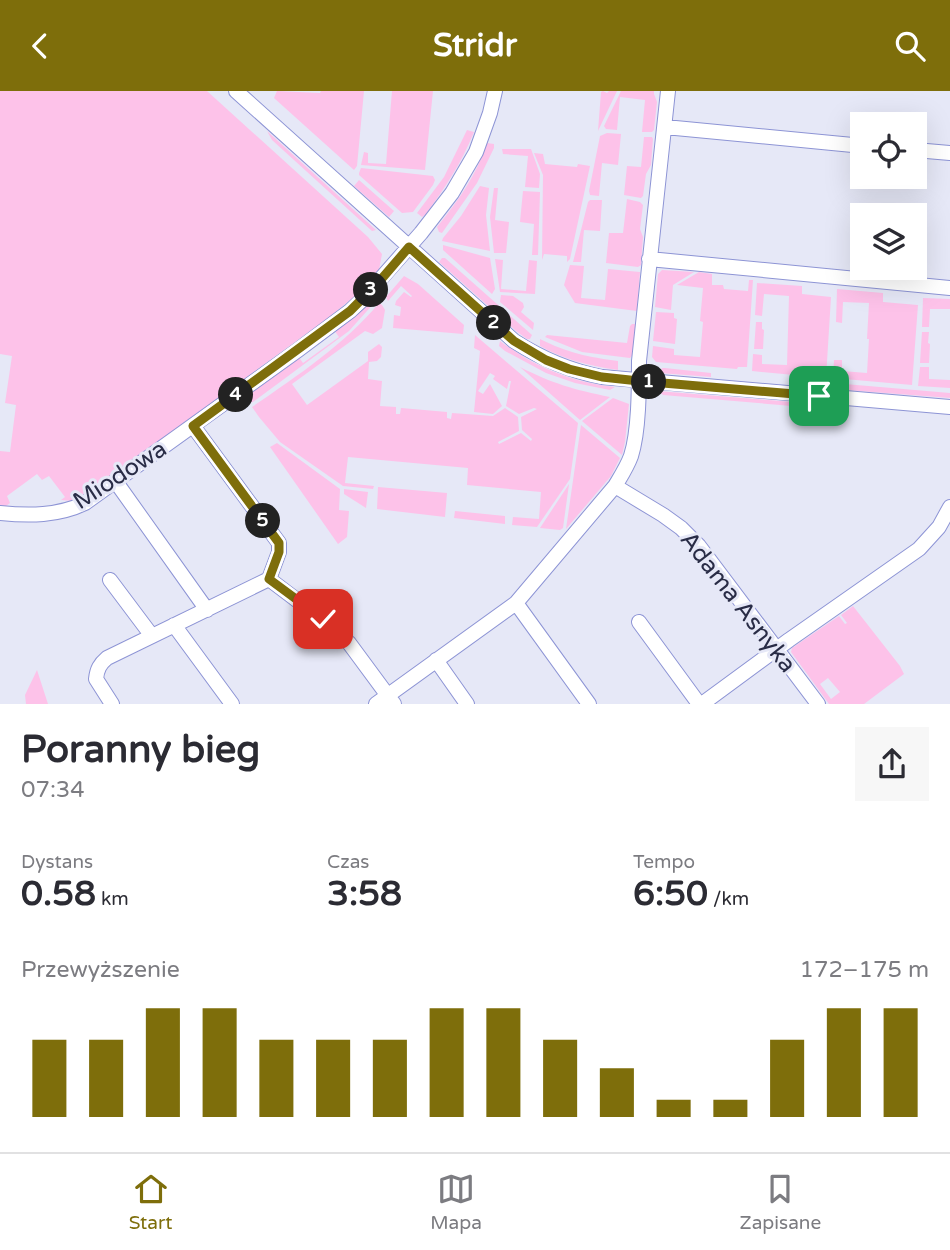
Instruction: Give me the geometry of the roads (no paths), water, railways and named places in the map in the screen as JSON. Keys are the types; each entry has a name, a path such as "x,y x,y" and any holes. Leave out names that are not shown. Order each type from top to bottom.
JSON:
{"street":[{"path":"236,91 514,341 546,360 583,373 639,381 950,407"},
{"name":"Miodowa","path":"0,513 40,515 62,512 85,503 350,311 378,283 452,193 470,164 484,132 495,91"},
{"path":"269,579 323,619 349,643 386,701 436,660 516,603 615,486 625,471 634,448 639,361 668,91"},
{"path":"665,127 850,145"},
{"path":"927,151 950,153"},
{"path":"649,259 950,288"},
{"path":"112,704 96,679 97,670 107,657 269,579 279,552 279,543 193,426"},
{"path":"116,482 207,610"},
{"name":"Adama Asnyka","path":"615,486 663,515 691,537 818,704"},
{"path":"639,622 700,704 919,549 939,527 950,507"},
{"path":"110,580 152,636"},
{"path":"516,603 589,704"},
{"path":"174,625 232,704"},
{"path":"436,660 467,704"}]}
